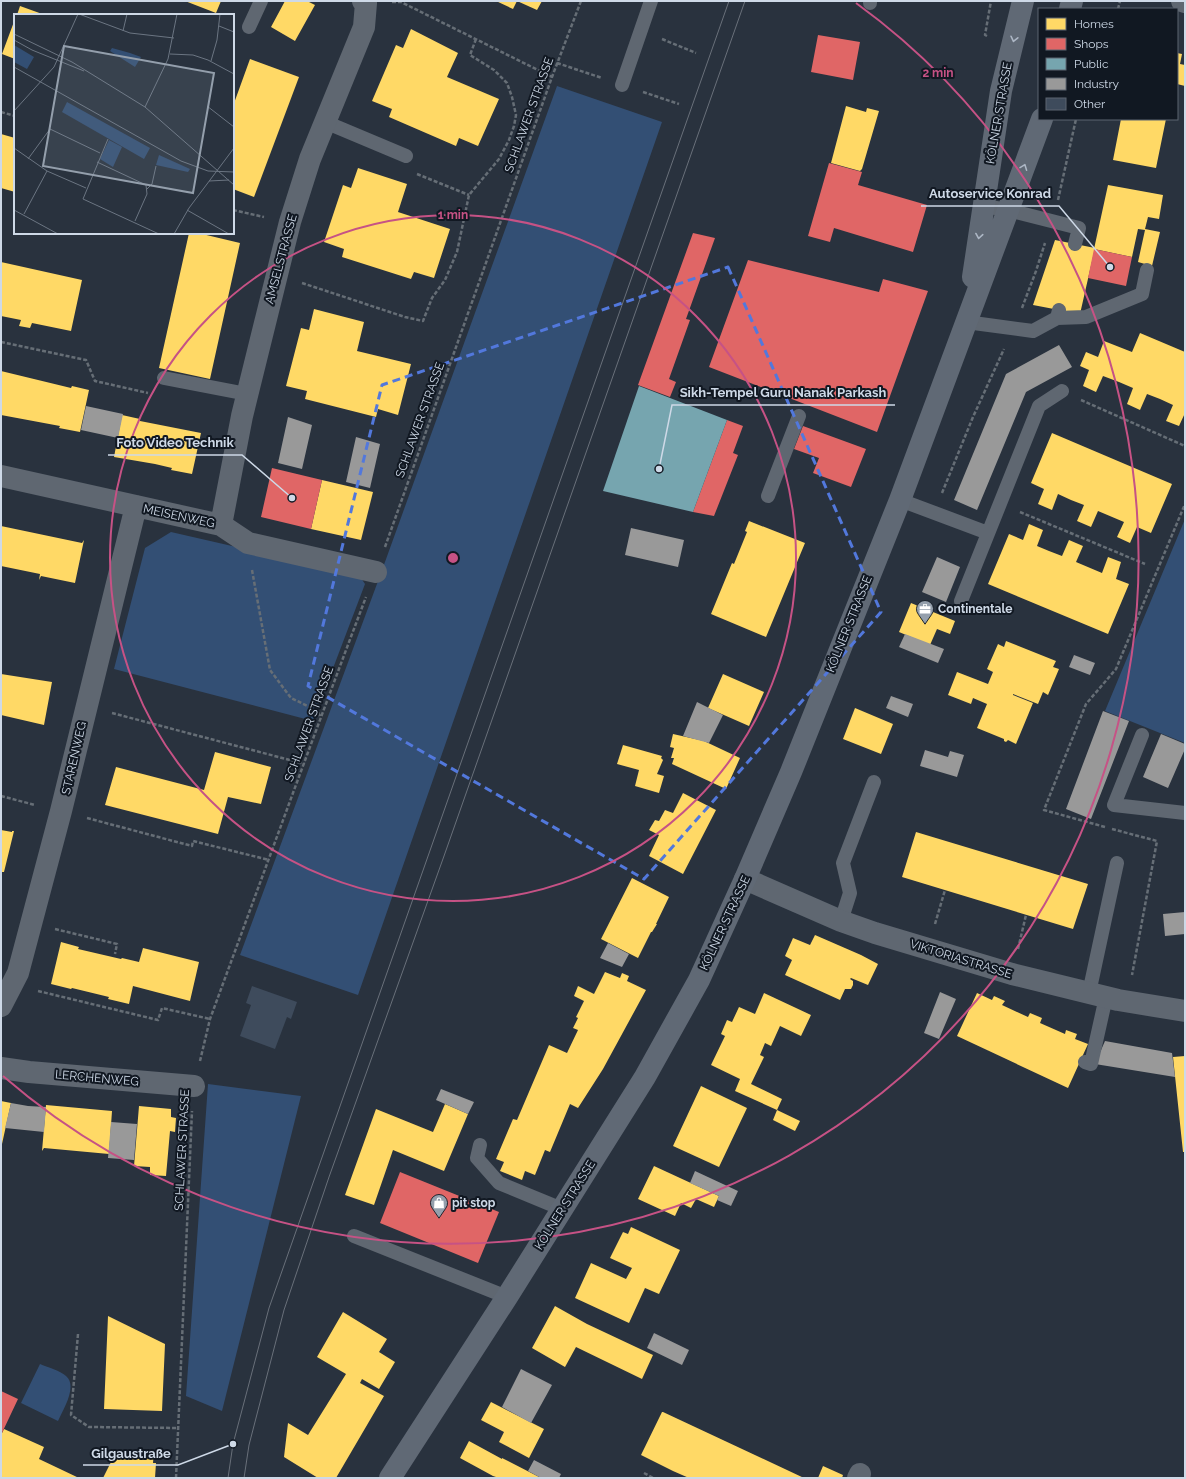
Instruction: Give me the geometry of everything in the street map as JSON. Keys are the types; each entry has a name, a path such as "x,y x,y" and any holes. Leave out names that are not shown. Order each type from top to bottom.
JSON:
{"main road":[{"name":"KÖLNER STRASSE","path":"966,322 1001,91 1023,1"},
{"name":"KÖLNER STRASSE","path":"390,1478 645,1077 699,980 745,880 791,772 900,500 1042,120"}],"street":[{"name":"AMSELSTRASSE","path":"221,525 247,394 290,222 310,159 364,27 364,2"},
{"name":"MEISENWEG","path":"1,476 221,525 248,543 376,572"},
{"name":"STARENWEG","path":"1,1006 18,973 61,811 136,506"},
{"name":"VIKTORIASTRASSE","path":"745,880 841,921 928,949 1012,974 1097,995 1185,1011"},
{"name":"LERCHENWEG","path":"1,1068 29,1072 194,1086"}],"lane":[{"path":"249,27 261,1"},
{"path":"622,85 652,1"},
{"path":"325,122 406,156"},
{"path":"984,206 1008,210 1079,228 1074,244"},
{"path":"966,322 1033,331 1058,314 1086,317 1142,294 1146,270"},
{"path":"164,378 247,394"},
{"path":"961,601 1039,406 1062,391"},
{"path":"768,496 799,416"},
{"path":"900,500 988,533"},
{"path":"1142,735 1114,805 1185,813"},
{"path":"841,921 850,893 843,862 874,782"},
{"path":"1085,1062 1091,1064 1097,995 1117,863"},
{"path":"480,1145 477,1158 499,1183 562,1209"},
{"path":"354,1236 506,1297"}],"path":[{"name":"SCHLAWER STRASSE","path":"176,1478 191,1116 194,1086 210,1019 305,764 320,718 376,572 552,77 581,1"},
{"path":"985,36 991,1"},
{"path":"364,2 401,2 552,77"},
{"path":"641,31 696,53"},
{"path":"277,275 405,318 423,321 432,298 445,280 457,252 469,195 499,159 509,140 514,126 516,115 512,97 506,83 494,70 470,54 476,39"},
{"path":"1,112 14,116"},
{"path":"234,210 290,222"},
{"path":"1,342 86,360 96,381 154,394"},
{"path":"1062,391 1185,446"},
{"path":"999,504 1145,564"},
{"path":"248,543 270,670 291,698 318,711 320,718"},
{"path":"86,706 305,764"},
{"path":"1,796 192,846 194,841 268,860"},
{"path":"928,949 945,890"},
{"path":"1012,974 1026,915"},
{"path":"31,923 117,944 115,954"},
{"path":"12,985 158,1020 162,1008 210,1019"},
{"path":"78,1334 72,1415 89,1427 178,1428"},
{"path":"644,1473 653,1478"}],"highlighted area":[{"path":"728,267 881,612 644,879 308,686 382,385"}],"shaded area":[{"path":"557,86 662,122 358,995 240,955 381,573"},
{"path":"1185,519 1185,743 1105,711"},
{"path":"171,532 359,575 365,584 313,721 114,669 145,548"},
{"path":"208,1084 301,1096 222,1411 186,1396"},
{"path":"40,1364 61,1372 69,1380 71,1386 66,1405 58,1421 21,1403"}],"building: Homes":[{"path":"185,1 221,1 216,13"},
{"path":"285,1 307,1 315,5 295,41 271,27"},
{"path":"496,1 517,1 513,9"},
{"path":"517,1 542,1 537,10"},
{"path":"20,6 42,14 17,14"},
{"path":"14,22 14,59 2,54"},
{"path":"411,29 458,53 447,77 499,99 478,146 459,138 456,146 389,117 392,109 372,101 396,45 403,48"},
{"path":"1178,53 1182,54 1180,64 1185,65 1185,86 1178,84"},
{"path":"250,59 299,77 254,197 234,189 234,103"},
{"path":"846,106 866,112 867,108 879,111 862,169 860,171 831,163"},
{"path":"1121,120 1166,120 1156,168 1113,160"},
{"path":"1,134 14,138 14,192 1,188"},
{"path":"358,168 407,184 398,212 450,229 434,278 414,272 411,279 342,257 344,249 324,242 343,185 351,188"},
{"path":"1108,185 1163,195 1159,219 1148,217 1145,229 1160,232 1152,266 1138,262 1145,230 1138,229 1132,257 1094,249"},
{"path":"189,234 202,234 240,243 210,379 159,368"},
{"path":"1055,240 1095,248 1080,314 1033,305"},
{"path":"1,262 82,280 71,331 32,323 30,328 19,326 21,320 1,316"},
{"path":"314,309 364,322 357,351 411,364 398,415 378,409 376,417 305,399 307,391 286,386 301,328 309,330"},
{"path":"1140,333 1185,352 1185,413 1179,426 1166,421 1173,405 1160,399 1147,394 1140,410 1127,404 1133,388 1119,382 1103,376 1096,392 1083,386 1089,370 1080,366 1086,352 1098,357 1104,341 1132,352"},
{"path":"1,371 71,388 72,386 89,390 80,432 59,428 60,426 1,415"},
{"path":"122,415 140,419 140,421 201,433 192,474 171,470 172,468 155,464 114,457"},
{"path":"1052,433 1172,484 1151,533 1137,527 1130,543 1117,537 1124,522 1098,511 1091,527 1077,521 1084,505 1058,494 1052,510 1038,504 1044,489 1031,483"},
{"path":"322,480 373,492 361,540 311,529"},
{"path":"749,521 805,543 766,637 711,614 732,563 734,564 747,532 745,531"},
{"path":"1029,524 1043,530 1037,546 1062,556 1069,540 1083,546 1076,562 1102,573 1108,557 1121,562 1116,579 1129,584 1108,634 988,584 1009,534 1023,540"},
{"path":"1,526 82,543 84,540 75,583 41,576 39,580 40,574 1,566"},
{"path":"911,603 955,621 950,634 937,629 930,645 899,632"},
{"path":"1006,641 1056,661 1053,667 1059,669 1048,695 1043,692 1038,704 1013,694 1033,703 1016,744 1008,740 1006,742 1004,739 977,728 987,704 973,698 971,704 948,695 957,672 988,684 993,672 987,669 998,644 1004,647"},
{"path":"1,674 52,682 44,725 1,715"},
{"path":"723,674 764,692 749,726 708,708"},
{"path":"855,708 893,724 881,754 843,739"},
{"path":"673,734 704,741 740,758 726,789 672,764 674,758 671,758 674,748 670,747"},
{"path":"623,745 662,756 661,758 663,760 657,774 664,776 659,793 635,786 639,770 617,764"},
{"path":"215,752 271,767 261,804 228,797 218,834 105,805 116,767 204,790"},
{"path":"683,793 716,810 683,874 649,856 659,835 649,830 655,820 659,821 665,810 673,813"},
{"path":"1,830 14,831 4,872 1,872"},
{"path":"916,832 1088,884 1073,929 902,877"},
{"path":"632,878 669,897 657,924 651,932 638,958 601,939"},
{"path":"815,935 878,964 868,985 851,978 850,979 853,981 853,985 851,989 845,989 840,1000 785,975 792,960 785,956 793,938 810,945"},
{"path":"61,942 79,947 78,949 139,962 143,948 199,962 190,1001 133,986 129,1004 108,999 109,997 51,984"},
{"path":"605,972 620,978 622,973 629,976 627,981 646,990 603,1069 578,1108 570,1104 550,1152 545,1150 535,1175 525,1171 522,1180 500,1171 504,1162 496,1159 513,1119 517,1120 549,1045 567,1053 578,1030 573,1028 578,1018 576,1017 584,1001 574,996 578,986 594,994"},
{"path":"764,993 811,1015 801,1036 780,1026 771,1046 765,1043 760,1055 764,1057 751,1084 782,1099 777,1110 735,1091 740,1079 711,1065 725,1036 721,1034 727,1020 732,1022 739,1007 755,1014"},
{"path":"977,993 992,1000 994,996 1005,1001 1002,1005 1028,1017 1030,1013 1042,1018 1040,1023 1065,1034 1066,1030 1077,1034 1075,1039 1088,1044 1068,1088 957,1036"},
{"path":"1185,1056 1185,1152 1183,1152 1173,1057"},
{"path":"701,1086 747,1108 719,1167 673,1146"},
{"path":"1,1101 11,1103 2,1144 1,1144"},
{"path":"445,1104 468,1114 444,1171 393,1150 374,1205 345,1195 376,1109 433,1132"},
{"path":"46,1105 112,1111 109,1154 44,1148 42,1151"},
{"path":"139,1106 171,1109 171,1117 176,1118 175,1132 170,1131 166,1176 150,1175 150,1167 134,1166"},
{"path":"777,1110 800,1121 795,1131 773,1120"},
{"path":"654,1166 719,1196 714,1207 696,1199 691,1208 681,1203 675,1216 638,1199"},
{"path":"631,1227 680,1250 659,1294 645,1288 629,1323 575,1298 591,1263 626,1279 632,1268 610,1258 623,1232 628,1234"},
{"path":"555,1306 587,1324 653,1355 642,1379 576,1347 565,1367 532,1348"},
{"path":"343,1312 387,1339 379,1352 395,1362 379,1389 362,1379 360,1383 384,1396 336,1478 318,1478 284,1457 288,1423 308,1435 346,1374 317,1357"},
{"path":"108,1316 165,1344 162,1411 104,1409"},
{"path":"491,1402 544,1429 529,1458 499,1442 504,1432 481,1420"},
{"path":"662,1412 804,1478 689,1478 673,1471 641,1455"},
{"path":"4,1429 44,1447 39,1459 79,1478 1,1478 1,1435"},
{"path":"469,1441 541,1478 499,1478 493,1476 460,1458"},
{"path":"117,1450 154,1451 153,1463 156,1463 155,1478 103,1478"},
{"path":"823,1466 843,1475 842,1478 818,1478"}],"building: Shops":[{"path":"818,35 860,42 853,80 811,72"},
{"path":"829,163 862,172 858,185 927,205 913,252 834,228 830,242 808,236"},
{"path":"693,233 715,238 686,319 690,320 669,379 676,382 670,397 638,385"},
{"path":"1094,249 1132,257 1126,286 1088,278"},
{"path":"748,260 879,292 883,279 928,291 877,432 709,367"},
{"path":"727,420 743,426 733,453 738,455 714,516 693,512"},
{"path":"803,426 866,449 851,487 813,473 819,458 794,449"},
{"path":"272,468 322,480 311,529 261,517"},
{"path":"400,1172 499,1212 478,1263 380,1223"},
{"path":"1,1391 18,1399 1,1435"}],"building: Public":[{"path":"639,386 727,420 693,512 603,491"}],"building: Industry":[{"path":"1059,345 1072,367 1026,392 977,510 954,500 1006,374"},
{"path":"86,406 123,414 118,438 81,430"},
{"path":"288,417 312,425 302,469 278,463"},
{"path":"356,437 380,444 370,488 346,482"},
{"path":"631,528 684,540 678,567 625,555"},
{"path":"937,557 960,567 946,602 922,592"},
{"path":"905,634 944,649 938,663 899,647"},
{"path":"1074,655 1095,663 1090,675 1069,667"},
{"path":"891,696 913,704 908,717 886,708"},
{"path":"697,702 723,715 709,743 683,736"},
{"path":"1103,711 1129,721 1091,819 1066,809"},
{"path":"1161,734 1185,744 1185,749 1168,788 1143,777"},
{"path":"925,750 948,757 950,751 964,755 957,777 920,766"},
{"path":"1185,912 1185,934 1165,936 1163,914"},
{"path":"608,943 629,954 622,967 600,958"},
{"path":"940,992 956,999 939,1039 924,1033"},
{"path":"1105,1041 1172,1053 1175,1077 1095,1064"},
{"path":"441,1089 474,1102 468,1114 436,1100"},
{"path":"11,1103 46,1107 44,1132 5,1128"},
{"path":"111,1122 137,1124 134,1160 108,1158"},
{"path":"695,1171 738,1191 731,1206 717,1200 719,1196 690,1183"},
{"path":"654,1333 689,1350 682,1365 647,1348"},
{"path":"521,1369 552,1385 531,1423 502,1407"},
{"path":"534,1460 561,1474 559,1478 541,1478 528,1471"}],"building: Other":[{"path":"252,986 297,1002 291,1019 287,1017 275,1049 240,1036 251,1005 246,1003"}],"tram line":[{"path":"228,1478 233,1444 269,1308 729,1"},
{"path":"244,1478 249,1445 284,1310 329,1177 444,856 745,1"}],"place":[{"name":"Autoservice Konrad","path":"1110,267"},
{"name":"Sikh-Tempel Guru Nanak Parkash","path":"659,469"},
{"name":"Foto Video Technik","path":"292,498"},
{"name":"Continentale","path":"925,624"},
{"name":"pit stop","path":"439,1218"},
{"name":"Gilgaustraße","path":"233,1444"}]}
